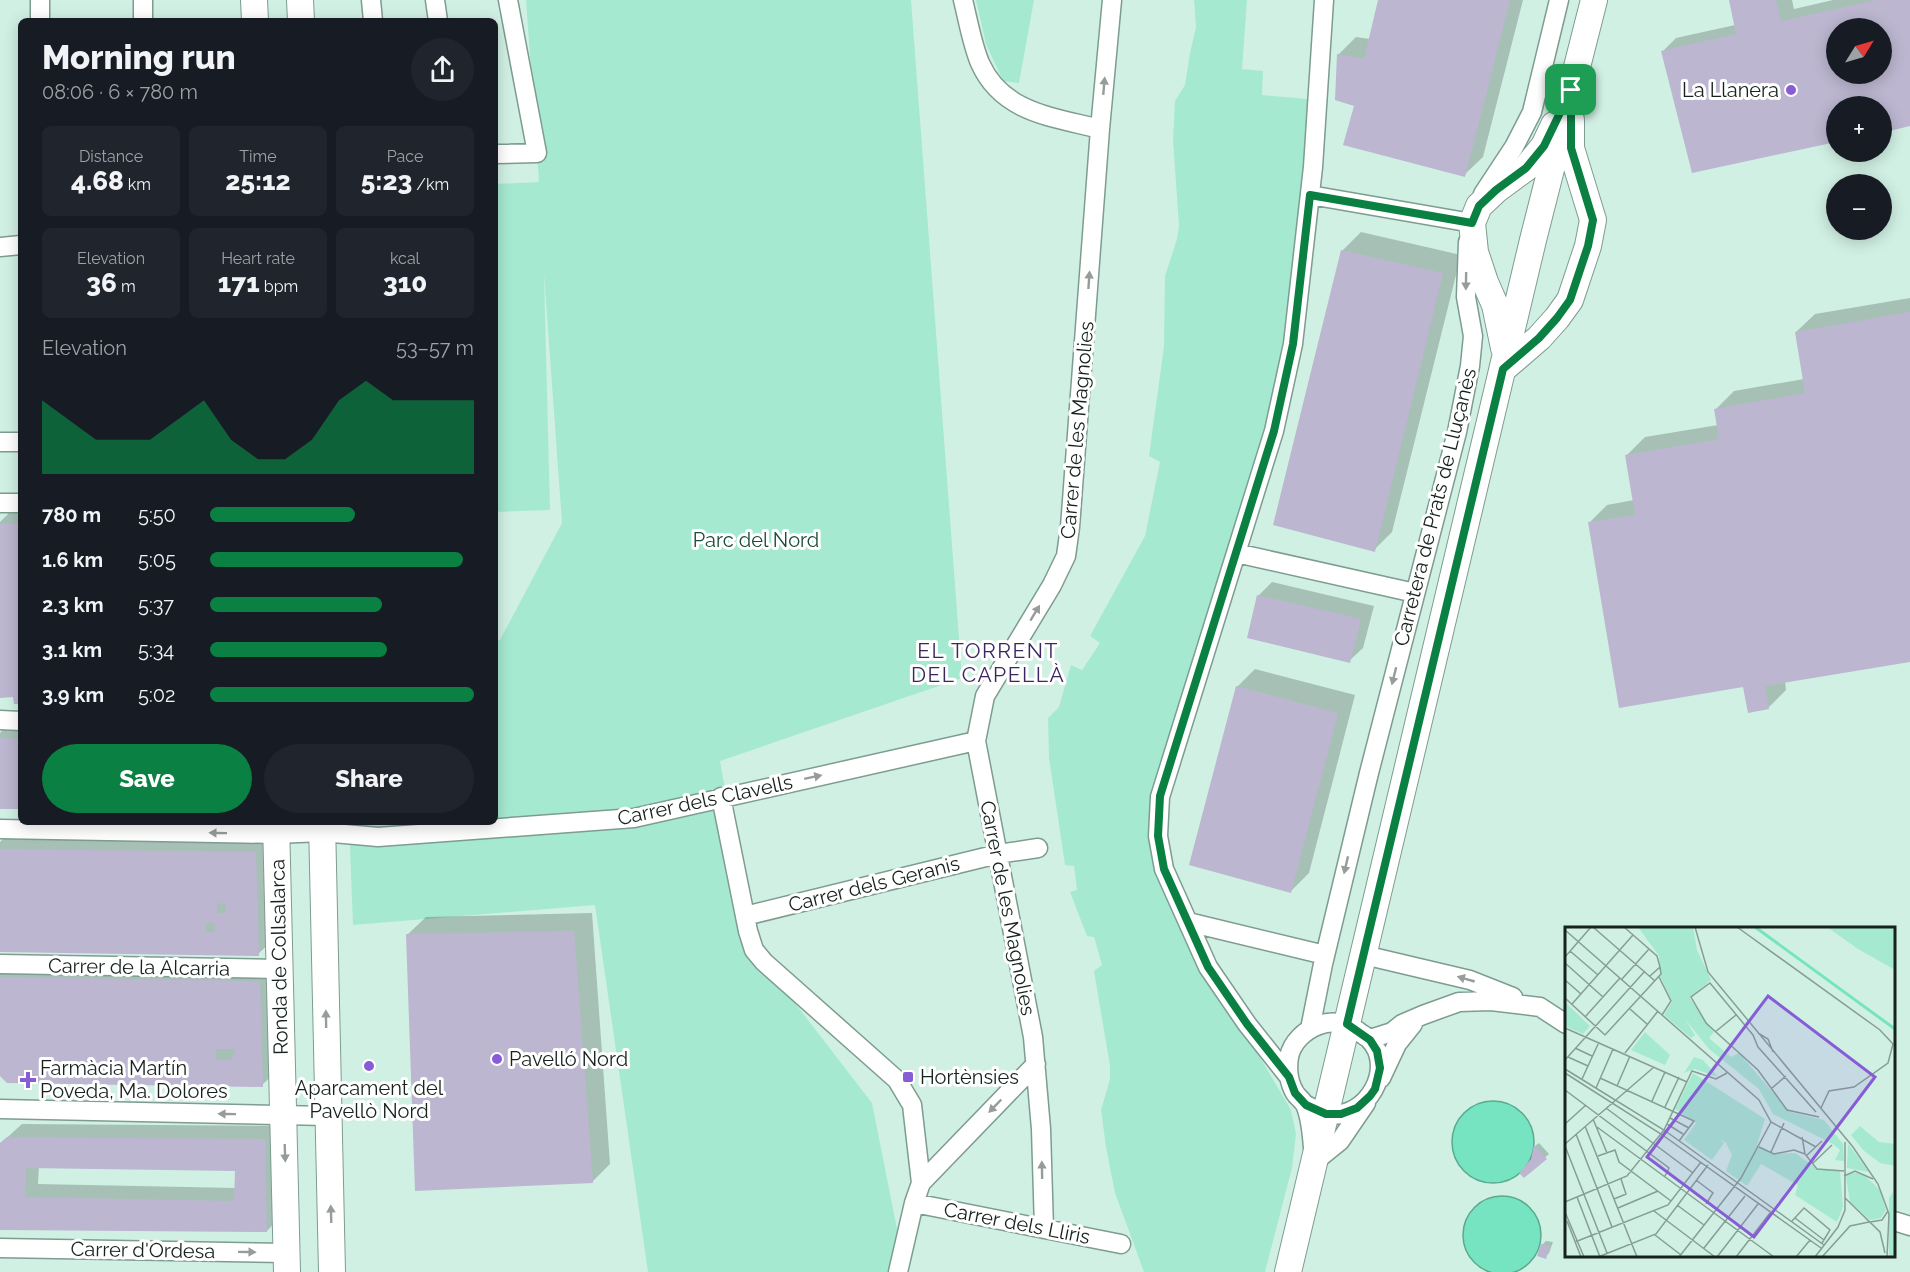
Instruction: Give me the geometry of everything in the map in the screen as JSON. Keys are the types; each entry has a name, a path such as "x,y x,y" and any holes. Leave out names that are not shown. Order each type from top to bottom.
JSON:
{"street":[{"path":"40,0 40,18"},
{"path":"143,0 143,18"},
{"path":"254,0 255,18"},
{"path":"300,0 301,18"},
{"path":"371,0 373,18"},
{"path":"435,0 438,18"},
{"path":"498,154 537,153 508,0"},
{"path":"963,0 979,62 997,90 1015,104 1039,114 1100,129"},
{"name":"Carrer de les Magnolies","path":"1044,1229 1041,1129 1033,1037 976,741 985,696 1052,585 1066,556 1112,0"},
{"path":"1310,1029 1327,1023 1347,1024 1370,1040 1377,1051 1380,1068 1373,1093 1357,1108 1341,1114 1316,1109 1295,1093 1289,1077 1247,1024 1208,967 1164,869 1158,836 1160,796 1274,431 1293,344 1310,195 1324,0"},
{"name":"Carretera de Prats de Lluçanès","path":"1289,1077 1289,1057 1292,1048 1310,1029 1325,955 1457,432 1470,366 1473,336 1466,297 1466,249 1474,207 1514,147 1532,112 1559,0"},
{"name":"Carretera de Prats de Lluçanès","path":"1288,1272 1314,1162 1316,1109 1347,1024 1551,169 1594,0"},
{"path":"1503,369 1504,349 1501,327 1496,305 1475,252 1472,223 1479,206 1526,168 1544,146 1571,90"},
{"path":"1503,369 1539,338 1570,300 1588,246 1593,220 1571,148 1571,90"},
{"path":"1496,190 1534,171 1551,169 1566,177 1589,208"},
{"path":"1310,195 1472,223"},
{"path":"0,248 18,245"},
{"path":"0,442 18,442"},
{"path":"0,503 18,503"},
{"path":"1236,553 1415,593"},
{"path":"0,720 18,720"},
{"name":"Carrer dels Clavells","path":"0,829 322,827 378,837 634,818 976,741"},
{"path":"721,797 754,950 764,962 897,1080 912,1105 921,1183"},
{"path":"322,827 332,1272"},
{"name":"Ronda de Collsalarca","path":"276,828 287,1262"},
{"name":"Carrer dels Geranis","path":"746,916 998,854 1038,848"},
{"path":"1188,922 1325,955"},
{"path":"1364,955 1470,980 1540,1007 1565,1023"},
{"name":"Carrer de la Alcarria","path":"0,964 279,969"},
{"path":"1370,1040 1392,1032 1402,1024 1423,1015 1459,1002 1491,1001 1540,1007"},
{"path":"1314,1162 1340,1141 1373,1093 1398,1044 1409,1028 1423,1015"},
{"path":"898,1272 921,1183 1035,1064"},
{"path":"0,1109 328,1116"},
{"name":"Carrer dels Lliris","path":"914,1203 1121,1244"},
{"path":"1895,1222 1910,1226"},
{"name":"Carrer d'Ordesa","path":"0,1248 287,1262"}],"green space":[{"name":"Parc del Nord","path":"526,0 911,0 962,678 720,761 754,950 872,1103 902,1254 899,1272 648,1272 595,905 353,925 349,825 498,825 498,641 562,523 544,274 550,510 498,512 498,184 539,182"},
{"path":"976,0 1034,0 1019,83 1003,81 986,44"},
{"path":"1194,0 1247,0 1242,69 1263,71 1262,95 1318,100 1293,344 1158,836 1254,1047 1291,1110 1296,1134 1292,1168 1265,1272 1144,1272 1115,1193 1106,1147 1101,1110 1110,1079 1110,1066 1094,971 1102,965 1094,937 1087,936 1070,892 1077,890 1074,866 1065,865 1049,758 1048,718 1059,707 1071,665 1082,670 1100,643 1090,636 1145,536 1160,462 1149,456 1164,346 1165,276 1179,226 1173,140 1175,101 1185,85 1196,27"}],"shaded area":[{"path":"1493,1101 1509,1104 1522,1113 1531,1126 1534,1142 1531,1158 1522,1171 1509,1180 1493,1183 1477,1180 1464,1171 1455,1158 1452,1142 1455,1126 1464,1113 1477,1104"},
{"path":"1494,1196 1510,1196 1524,1202 1535,1213 1541,1227 1541,1243 1535,1257 1524,1268 1512,1273 1492,1273 1480,1268 1469,1257 1463,1243 1463,1227 1469,1213 1480,1202"}],"building":[{"path":"1378,0 1510,0 1465,177 1343,145 1354,106 1335,100 1337,54 1364,59"},
{"name":"La Llanera","path":"1729,0 1776,0 1781,21 1877,0 1910,0 1910,126 1892,130 1892,96 1826,96 1826,144 1692,173 1661,51 1736,34"},
{"path":"1341,250 1443,273 1375,552 1273,525"},
{"path":"1910,312 1910,662 1765,686 1769,709 1748,713 1743,687 1619,708 1588,522 1635,515 1625,455 1719,439 1714,409 1805,393 1795,332"},
{"path":"0,524 18,524 18,704 14,704 13,697 0,698"},
{"path":"1257,595 1361,619 1350,663 1247,638"},
{"path":"1236,686 1338,713 1291,893 1189,865"},
{"path":"0,738 18,739 18,809 0,809"},
{"path":"0,849 256,852 259,956 0,952","holes":["217,903 226,904 226,913 217,913","206,923 215,923 215,932 206,932"]},
{"name":"Pavelló Nord","path":"574,931 593,1183 415,1191 406,934"},
{"path":"0,977 260,981 263,1087 7,1083 0,1076","holes":["216,1049 236,1049 231,1060 216,1060"]},
{"path":"7,1137 265,1139 267,1232 0,1230 0,1143","holes":["26,1168 235,1171 234,1201 25,1197"]},
{"path":"1534,1145 1547,1159 1524,1178 1519,1173 1531,1159"},
{"path":"1541,1244 1550,1246 1546,1259 1537,1256"}],"place":[{"name":"La Llanera","path":"1791,90"},
{"name":"Pavelló Nord","path":"497,1059"},
{"name":"Aparcament del Pavellò Nord","path":"369,1066"},
{"name":"Hortènsies","path":"908,1077"},
{"name":"Farmàcia Martín Poveda, Ma. Dolores","path":"28,1080"}],"district":[{"name":"EL TORRENT DEL CAPELLÀ","path":"988,662"}],"route":[{"path":"1571,90 1571,148 1593,220 1588,246 1570,300 1539,338 1503,369 1347,1024 1370,1040 1377,1051 1380,1068 1375,1089 1357,1108 1341,1114 1326,1114 1306,1105 1295,1093 1289,1077 1247,1024 1208,967 1164,869 1158,836 1160,796 1274,431 1293,344 1310,195 1472,223 1479,206 1526,168 1544,146 1571,90"}]}
